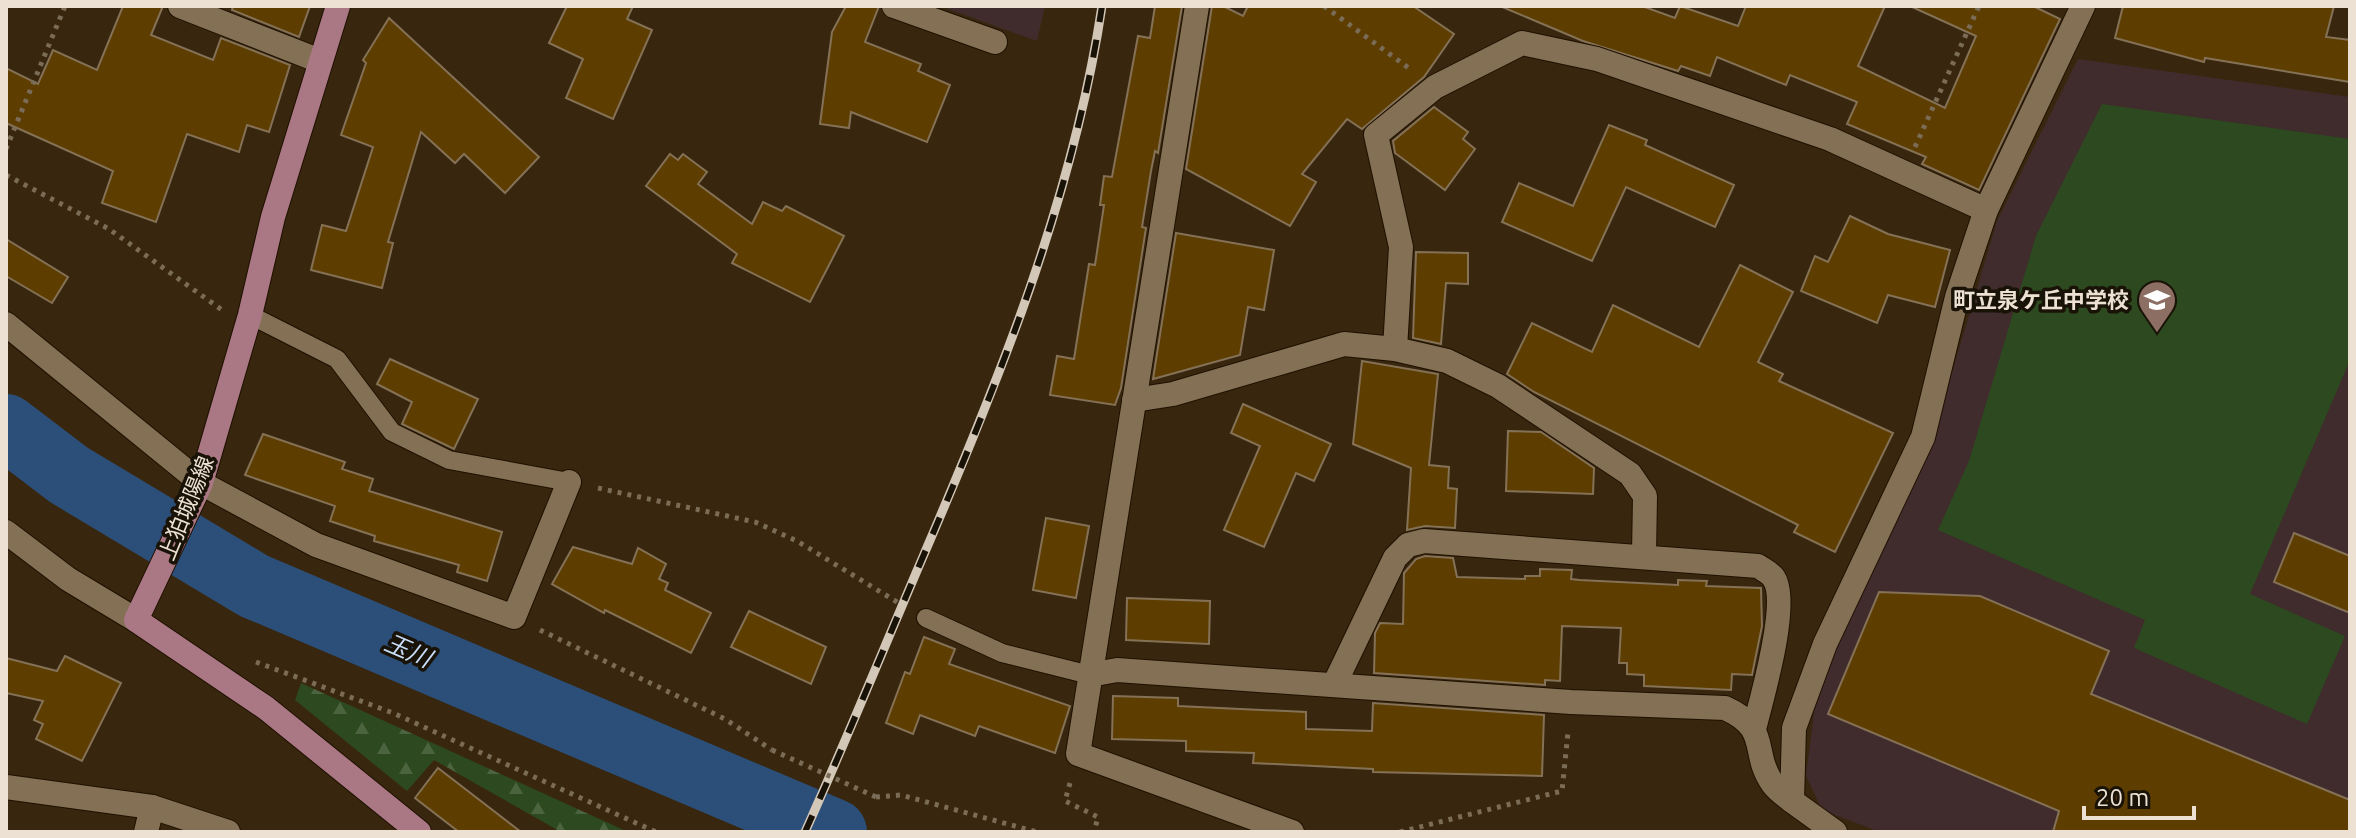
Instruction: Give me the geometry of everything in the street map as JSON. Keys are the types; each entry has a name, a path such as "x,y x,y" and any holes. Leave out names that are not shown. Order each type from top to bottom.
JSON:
{"main road":[{"name":"上狛城陽線","path":"136,620 199,489 250,315 273,217 338,6"},
{"path":"136,620 266,708 419,832"}],"street":[{"path":"180,6 320,61"},
{"path":"894,6 995,42"},
{"path":"1197,6 1078,754 1292,832"},
{"path":"1792,801 1794,728 1825,644 1923,437 1957,297 1986,210 2083,6"},
{"path":"1395,349 1401,247 1376,135 1435,87 1522,43 1597,59 1830,139 1986,210"},
{"path":"6,324 199,489 316,545 514,617 569,482"},
{"path":"1134,400 1173,394 1344,344 1395,349 1447,361 1498,386 1630,474 1645,496 1644,555"},
{"path":"6,532 68,579 136,620"},
{"path":"1335,683 1395,558 1408,545 1424,541 1644,555 1758,566 1773,576 1777,587 1778,621 1754,729"},
{"path":"1090,675 1117,670 1571,702 1725,708 1743,717 1754,729 1772,784 1835,832"},
{"path":"6,787 152,807 228,832"},
{"path":"146,832 152,807"}],"lane":[{"path":"250,315 337,359 392,432 449,460 569,482"},
{"path":"926,618 1002,653 1090,675"}],"path":[{"path":"6,149 65,6"},
{"path":"1324,6 1435,87"},
{"path":"1905,171 1979,6"},
{"path":"6,175 109,229 228,315 250,315"},
{"path":"569,482 755,522 797,541 877,592 926,618"},
{"path":"514,617 725,719 772,750 876,797 901,795 1037,832"},
{"path":"245,658 393,713 656,832"},
{"path":"1400,832 1562,791 1571,702"},
{"path":"1078,754 1065,801 1098,817 1094,832"}],"shaded area":[{"path":"940,6 1045,6 1037,41"},
{"name":"町立泉ケ丘中学校","path":"2078,59 2350,97 2350,832 1880,832 1822,810 1806,776 1817,689 1930,447 1997,221"}],"green space":[{"path":"2102,104 2350,139 2350,360 2250,594 2345,636 2307,724 2134,648 2145,620 1938,530 1969,461 2036,236"},
{"path":"301,683 628,832 561,832 434,760 407,791 295,700"}],"building":[{"path":"123,6 163,6 151,35 213,60 221,38 290,65 269,132 247,125 239,152 187,134 156,222 102,203 113,171 6,123 6,68 38,84 53,50 97,70"},
{"path":"233,6 310,6 299,37 232,10"},
{"path":"567,6 633,6 627,19 652,30 613,119 566,98 583,59 549,43"},
{"path":"846,6 879,6 865,42 921,64 918,71 950,85 927,142 851,112 849,128 820,124 832,32"},
{"path":"1155,6 1182,6 1158,153 1155,151 1142,227 1146,228 1121,388 1115,405 1050,395 1057,356 1074,359 1089,264 1095,265 1104,205 1100,205 1104,176 1112,177 1138,36 1150,38"},
{"path":"1212,6 1223,6 1243,16 1248,6 1413,6 1454,34 1424,77 1362,129 1347,119 1302,174 1316,182 1290,226 1186,169"},
{"path":"1500,6 1642,6 1675,18 1680,6 1738,26 1746,6 1885,6 1858,66 1945,108 1976,36 1910,6 2033,6 2060,19 1979,190 1922,164 1926,157 1847,124 1857,102 1790,75 1786,85 1717,57 1710,76 1681,66 1678,71 1583,41"},
{"path":"2123,6 2334,6 2326,37 2350,40 2350,82 2205,58 2204,62 2115,38"},
{"path":"389,18 539,157 505,193 464,154 455,163 421,132 388,242 393,243 382,288 311,270 322,225 346,231 373,147 341,135 366,63 363,60"},
{"path":"1434,107 1468,132 1463,139 1475,149 1445,190 1395,153 1393,141"},
{"path":"1609,125 1647,140 1645,145 1734,185 1715,227 1626,187 1592,261 1502,222 1519,183 1573,206"},
{"path":"670,154 678,160 683,154 707,172 698,184 752,224 763,202 782,211 786,206 844,236 810,302 732,263 737,254 646,186"},
{"path":"1850,216 1888,234 1950,250 1935,307 1888,295 1877,323 1801,291 1815,256 1828,262"},
{"path":"1176,233 1274,250 1264,310 1248,307 1240,355 1153,379"},
{"path":"6,239 68,277 52,303 6,276"},
{"path":"1416,252 1468,253 1468,284 1446,283 1441,344 1413,338"},
{"path":"1740,265 1793,292 1758,362 1783,374 1779,381 1893,433 1835,552 1794,532 1798,525 1534,392 1507,374 1532,323 1592,352 1613,305 1699,347"},
{"path":"390,359 478,399 454,449 402,424 412,402 377,384"},
{"path":"1362,361 1438,374 1429,465 1449,467 1448,488 1457,489 1455,528 1425,526 1407,530 1411,468 1353,444"},
{"path":"1243,404 1331,444 1314,481 1296,473 1264,547 1224,530 1260,446 1231,433"},
{"path":"1508,431 1541,432 1594,468 1593,494 1506,491"},
{"path":"263,434 345,462 342,469 373,479 369,491 502,532 487,581 457,572 459,565 374,541 375,536 330,521 335,506 245,475"},
{"path":"1046,518 1089,526 1076,598 1033,590"},
{"path":"2294,533 2350,556 2350,613 2274,582"},
{"path":"573,547 632,564 638,548 666,564 659,579 668,583 665,590 711,613 691,653 605,610 604,613 552,584"},
{"path":"1425,556 1453,558 1457,577 1525,579 1525,576 1540,576 1540,569 1572,570 1571,579 1580,580 1678,585 1678,580 1707,581 1706,586 1761,588 1762,626 1752,675 1732,674 1731,690 1644,686 1644,675 1627,674 1627,663 1619,663 1621,628 1562,626 1560,681 1545,680 1545,685 1374,673 1375,633 1380,623 1403,624 1404,573 1416,559"},
{"path":"1879,592 1980,596 2109,651 2091,694 2350,800 2350,832 2053,832 2059,811 1828,714"},
{"path":"1127,598 1210,601 1209,644 1126,640"},
{"path":"749,611 826,647 811,684 731,647"},
{"path":"924,637 955,649 949,664 1070,706 1055,753 979,726 975,736 920,715 913,734 886,723 905,672 910,674"},
{"path":"65,656 121,683 82,761 36,739 43,724 34,720 43,701 6,693 6,658 57,671"},
{"path":"1113,696 1178,698 1178,706 1306,712 1306,729 1372,731 1373,703 1544,715 1542,776 1373,772 1373,769 1253,763 1254,753 1186,751 1186,741 1112,739"},
{"path":"438,768 521,832 459,832 415,798"}],"waterway":[{"name":"玉川","path":"6,427 69,475 254,586 834,832"}],"railway":[{"path":"805,832 951,492 1030,288 1072,149 1102,6"}],"place":[{"name":"町立泉ケ丘中学校","path":"2157,334"}]}
